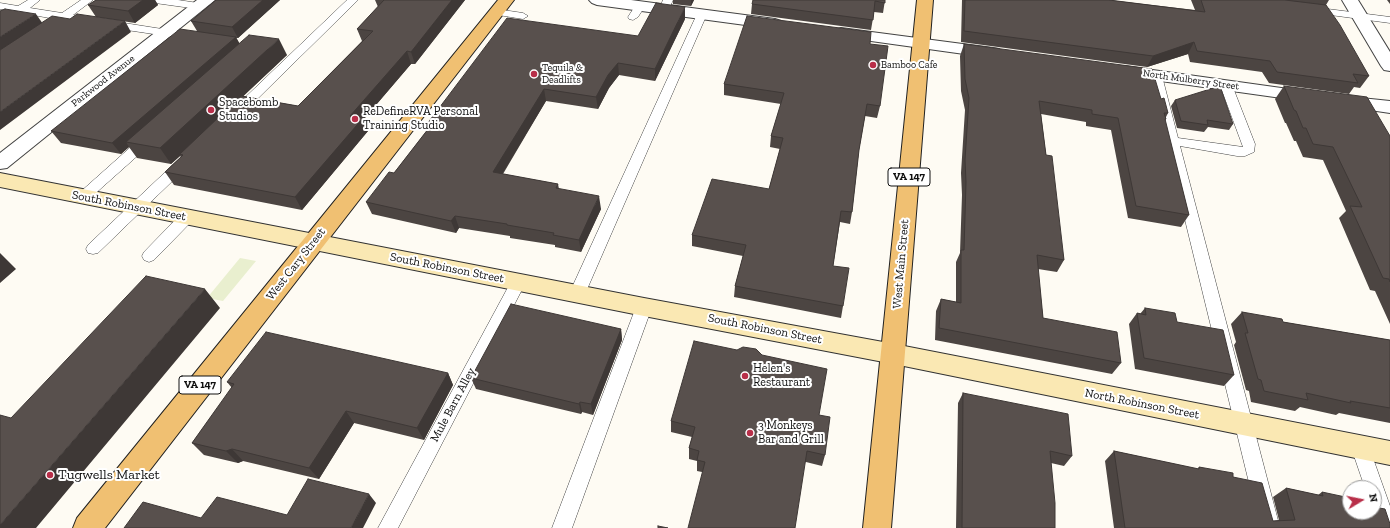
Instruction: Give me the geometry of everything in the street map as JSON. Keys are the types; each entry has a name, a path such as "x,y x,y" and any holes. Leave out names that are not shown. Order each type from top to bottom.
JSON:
{"main road":[{"name":"West Main Street","path":"877,528 925,0"},
{"name":"West Cary Street","path":"87,528 501,6"}],"street":[{"path":"598,0 636,12 666,4 702,14 788,26"},
{"path":"1350,0 1390,66"},
{"name":"Parkwood Avenue","path":"0,163 203,3"},
{"path":"827,31 1007,55"},
{"name":"North Mulberry Street","path":"1109,69 1390,108"},
{"name":"South Robinson Street","path":"0,180 577,294 894,354"},
{"name":"North Robinson Street","path":"894,354 1390,453"}],"lane":[{"path":"0,22 35,0"},
{"path":"46,29 88,0"},
{"path":"155,0 203,3"},
{"path":"227,121 353,0"},
{"path":"0,6 208,39"},
{"path":"501,6 523,16"},
{"path":"1304,9 1390,20"},
{"path":"577,294 702,14"},
{"path":"283,50 298,52"},
{"path":"1156,76 1270,528"},
{"path":"1173,141 1237,152 1245,152 1249,149 1249,144 1226,85"},
{"path":"83,197 158,130"},
{"path":"93,250 192,154"},
{"path":"149,256 187,217"},
{"name":"Mule Barn Alley","path":"388,528 518,282"},
{"path":"562,528 644,307"},
{"path":"1360,447 1388,528"}],"green space":[{"path":"240,258 256,261 223,301 207,298"}],"building":[{"path":"96,0 143,0 128,11 88,5"},
{"path":"216,0 263,0 232,27 191,21"},
{"path":"384,0 452,0 411,52 407,51 350,116 363,118 295,197 165,172 183,155 180,154 241,96 298,106 373,31 357,29"},
{"path":"753,0 885,0 885,3 875,1 873,20 752,4"},
{"path":"965,0 1109,0 1205,12 1201,0 1285,0 1326,5 1340,25 1369,76 1353,74 1358,83 1277,72 1270,61 1197,51 1194,42 1153,56 964,31"},
{"path":"656,3 685,7 655,69 618,63 608,75 596,97 544,89 493,172 558,184 556,188 599,196 579,240 553,235 554,233 455,216 451,221 366,202 389,172 394,173 432,124 427,124 507,18 638,36"},
{"path":"5,9 36,14 0,37 0,11"},
{"path":"77,14 125,21 0,112 0,50 52,16 70,19"},
{"path":"747,16 871,32 870,44 888,46 880,106 867,104 859,150 852,212 841,211 833,266 849,268 843,306 735,286 746,245 692,235 712,179 769,189 783,138 771,136 784,93 724,84"},
{"path":"180,29 236,37 112,143 51,131"},
{"path":"249,35 279,39 160,148 126,142"},
{"path":"964,44 1152,69 1161,99 1164,98 1168,113 1164,113 1165,119 1189,215 1136,206 1118,118 1092,114 1092,110 1039,101 1046,155 1052,156 1064,260 1037,255 1043,318 1117,332 1121,363 939,328 941,299 961,303 961,250 964,250 966,182 965,160 969,98 965,79"},
{"path":"1220,86 1233,124 1207,120 1208,125 1181,121 1175,100"},
{"path":"1284,86 1367,97 1390,136 1390,282 1389,279 1383,278 1350,206 1362,207 1333,147 1313,144 1306,128 1303,128 1296,111 1294,110"},
{"path":"146,276 205,289 0,525 0,415 11,418"},
{"path":"511,304 621,329 591,404 580,402 579,404 471,378"},
{"path":"1145,308 1175,313 1177,322 1223,330 1234,375 1144,358 1137,313 1146,315"},
{"path":"1242,312 1282,319 1283,322 1390,340 1390,408 1350,401 1351,403 1306,393 1308,400 1264,391 1261,380 1258,379 1245,333 1248,333"},
{"path":"266,332 448,373 417,428 346,411 309,468 232,449 226,451 192,443 234,384 227,382"},
{"path":"694,341 737,350 743,347 756,349 762,355 827,369 819,415 830,417 825,455 807,451 795,528 688,528 705,462 697,460 699,451 689,448 695,427 671,421"},
{"path":"963,393 1068,414 1072,456 1050,451 1055,503 1055,528 962,528"},
{"path":"1114,451 1199,469 1199,467 1233,473 1233,477 1262,483 1273,521 1295,520 1286,488 1323,496 1322,492 1342,496 1342,520 1382,520 1382,508 1385,509 1390,524 1390,528 1125,528"},
{"path":"308,479 369,494 351,528 124,528 143,502 201,518 217,497 287,515"}],"place":[{"name":"Bamboo Cafe","path":"873,65"},
{"name":"Tequila & Deadlifts","path":"534,74"},
{"name":"Spacebomb Studios","path":"211,110"},
{"name":"ReDefineRVA Personal Training Studio","path":"355,119"},
{"name":"Helen's Restaurant","path":"745,376"},
{"name":"3 Monkeys Bar and Grill","path":"750,433"},
{"name":"Tugwells Market","path":"50,475"}]}
